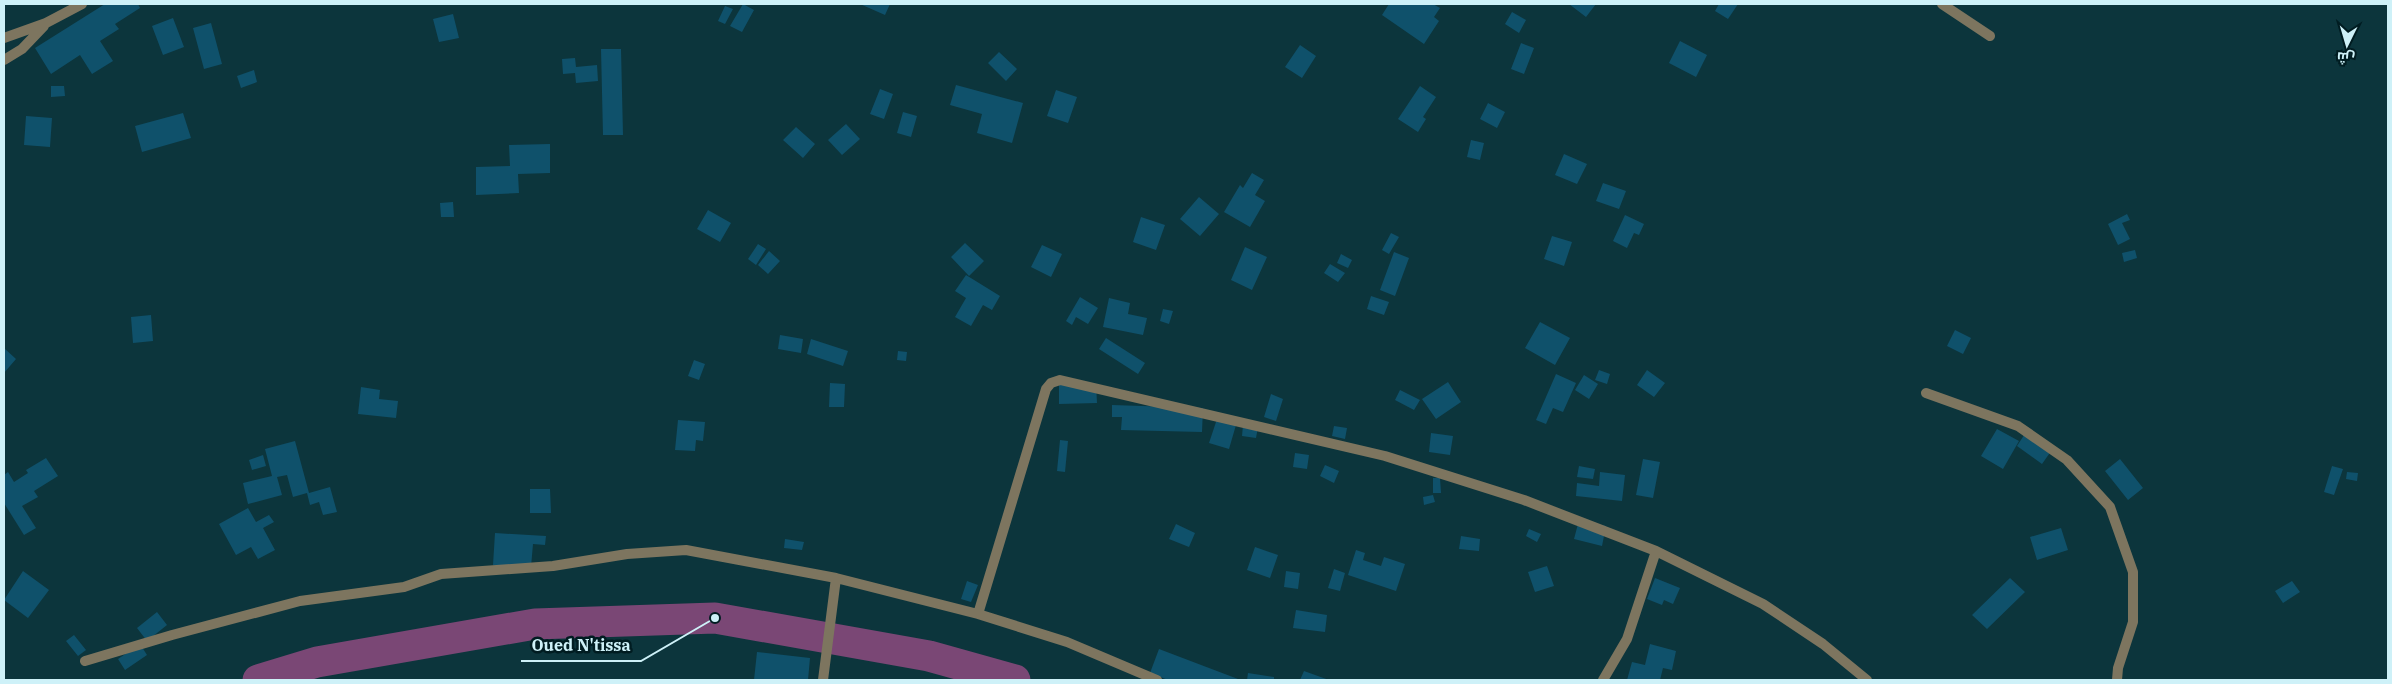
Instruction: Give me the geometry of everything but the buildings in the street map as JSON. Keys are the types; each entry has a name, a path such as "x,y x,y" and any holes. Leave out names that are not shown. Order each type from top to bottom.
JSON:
{"street":[{"path":"4,38 46,23 82,4"},
{"path":"1942,4 1990,36"},
{"path":"4,60 22,49 46,23"},
{"path":"978,614 1046,389 1051,383 1060,380 1385,456 1524,500 1656,551 1763,604 1823,644 1867,680"},
{"path":"1926,393 2018,426 2067,460 2110,507 2134,572 2132,622 2118,668 2117,680"},
{"path":"85,661 172,634 300,601 404,587 441,574 553,566 627,554 686,550 836,578 978,614 1067,642 1157,680"},
{"path":"1603,680 1627,639 1656,551"},
{"path":"823,680 836,578"}],"waterway":[{"path":"258,680 317,662 535,624 715,618 929,656 1015,680"}],"place":[{"name":"Oued N'tissa","path":"715,618"}]}
